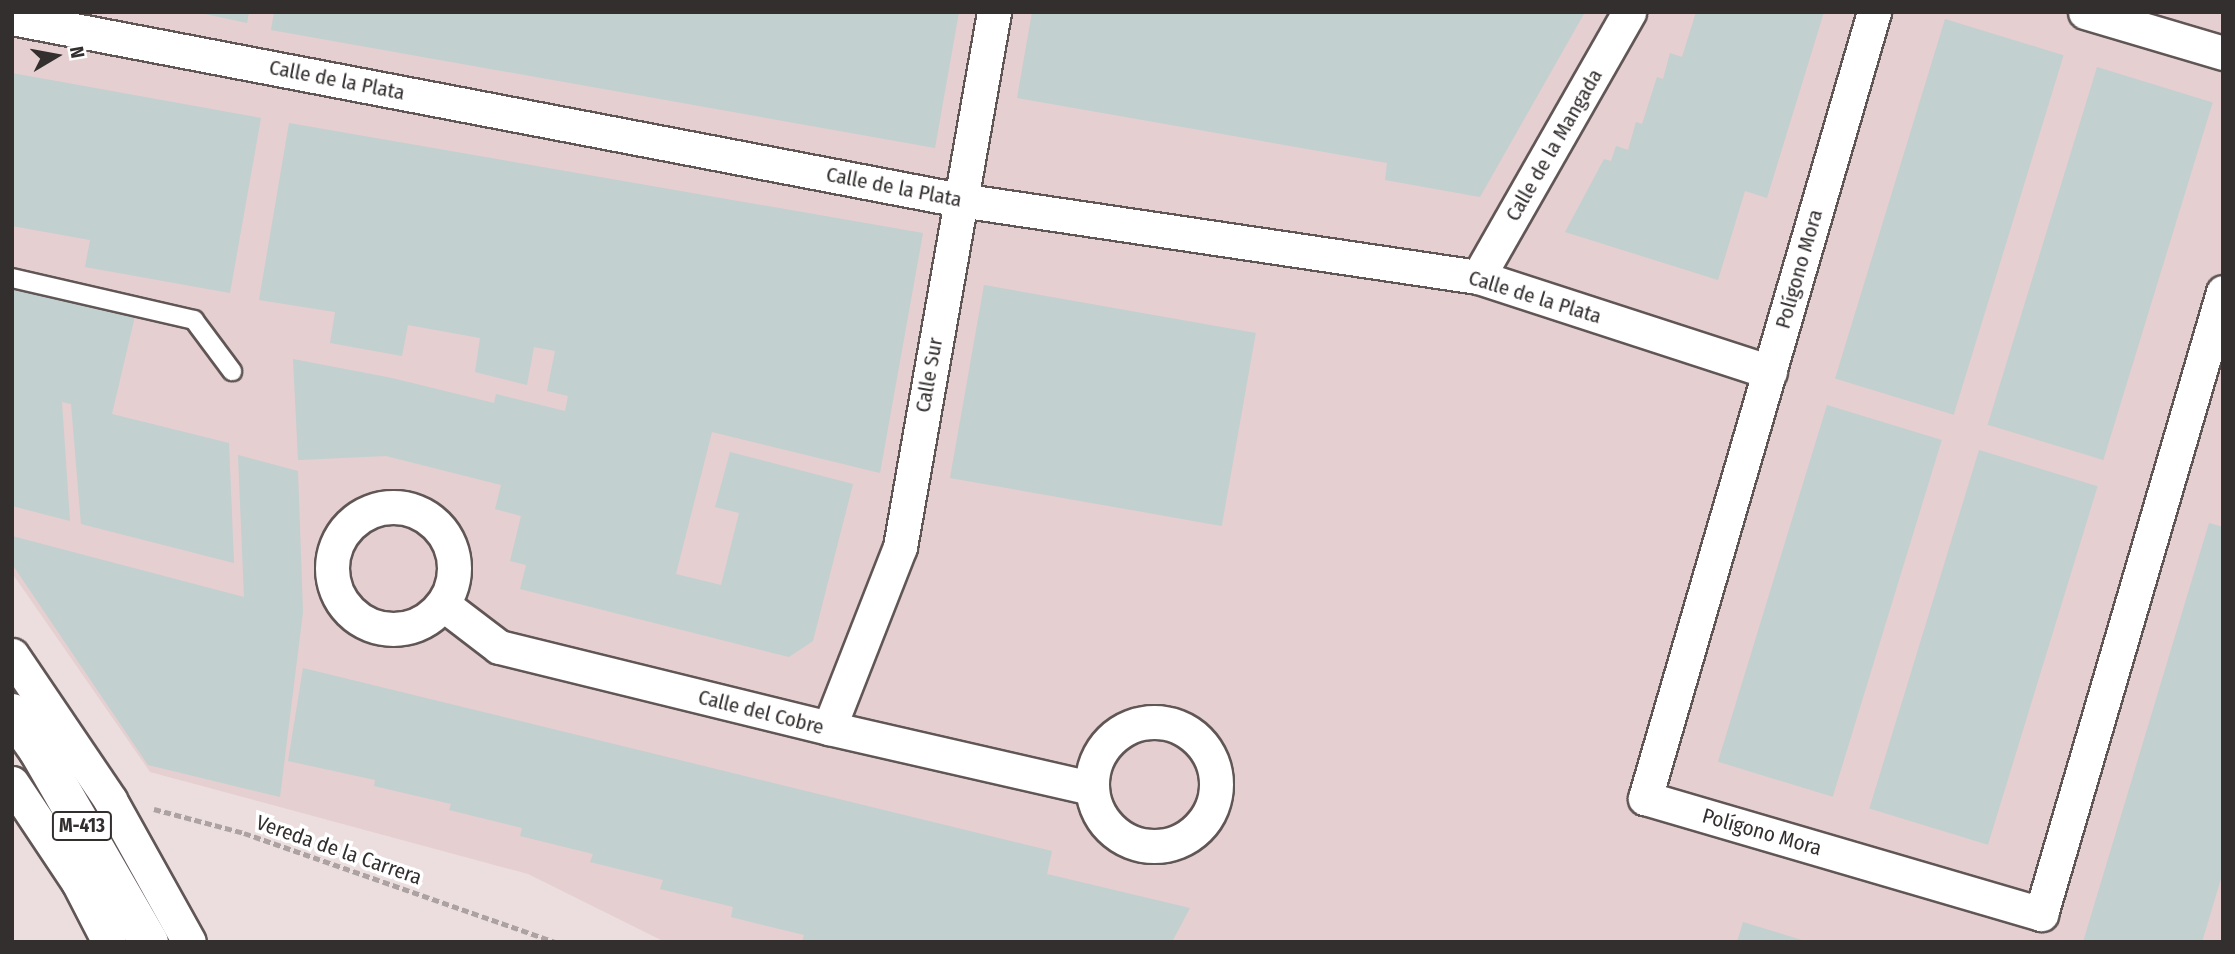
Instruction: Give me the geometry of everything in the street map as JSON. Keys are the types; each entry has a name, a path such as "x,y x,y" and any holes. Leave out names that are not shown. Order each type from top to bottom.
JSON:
{"main road":[{"name":"M-413","path":"12,713 38,750 149,942"}],"street":[{"name":"Calle Sur","path":"829,729 900,547 994,12"},
{"name":"Calle de la Mangada","path":"1478,277 1629,12"},
{"name":"Polígono Mora","path":"1874,12 1645,797 2041,914 2223,292"},
{"path":"2085,12 2223,53"},
{"name":"Calle de la Plata","path":"12,18 960,200 1478,277 1770,372"},
{"name":"Calle del Cobre","path":"443,605 499,647 829,729 1091,788"},
{"path":"12,655 110,800 190,942"},
{"path":"12,783 78,882 109,942"}],"lane":[{"path":"12,278 194,320 232,371"}],"path":[{"name":"Vereda de la Carrera","path":"110,800 176,813 244,833 555,942"}],"shaded area":[{"path":"12,12 2223,12 2223,942 665,942 528,874 150,772 12,573"}],"building":[{"path":"196,12 249,12 247,23"},
{"path":"274,12 959,12 935,148 271,30"},
{"path":"1032,12 1585,12 1480,197 1385,180 1387,163 1017,98"},
{"path":"1696,12 1824,12 1767,198 1745,191 1718,280 1565,232 1604,159 1611,161 1616,146 1628,150 1636,122 1642,124 1657,77 1663,79 1670,53 1682,57"},
{"path":"1945,19 2064,55 1954,415 1835,379"},
{"path":"2097,67 2213,102 2103,460 1988,425"},
{"path":"12,73 261,118 230,293 85,267 90,240 12,226"},
{"path":"289,123 923,233 880,473 712,432 676,574 721,585 739,513 715,507 730,452 853,484 813,641 789,657 520,589 526,565 510,561 521,516 495,509 501,485 386,456 298,460 293,359 392,378 494,403 496,394 565,411 568,396 547,391 555,351 534,347 527,385 475,372 480,338 408,325 402,356 330,343 335,312 259,300"},
{"path":"984,285 1256,333 1222,526 950,478"},
{"path":"12,286 135,316 112,414 229,443 234,563 81,524 71,404 62,402 70,521 12,506"},
{"path":"1827,405 1942,440 1833,797 1718,762"},
{"path":"1979,450 2098,486 1988,845 1869,809"},
{"path":"238,455 298,471 303,612 280,797 148,765 12,564 12,536 244,597"},
{"path":"2209,523 2223,527 2223,872 2202,942 2083,942"},
{"path":"303,668 1052,851 1047,874 1190,908 1172,942 802,942 804,935 731,917 733,907 660,889 663,880 590,862 593,854 520,836 522,828 449,810 451,804 374,786 375,780 288,761"},
{"path":"1743,922 1805,941 1805,942 1737,942"}]}
